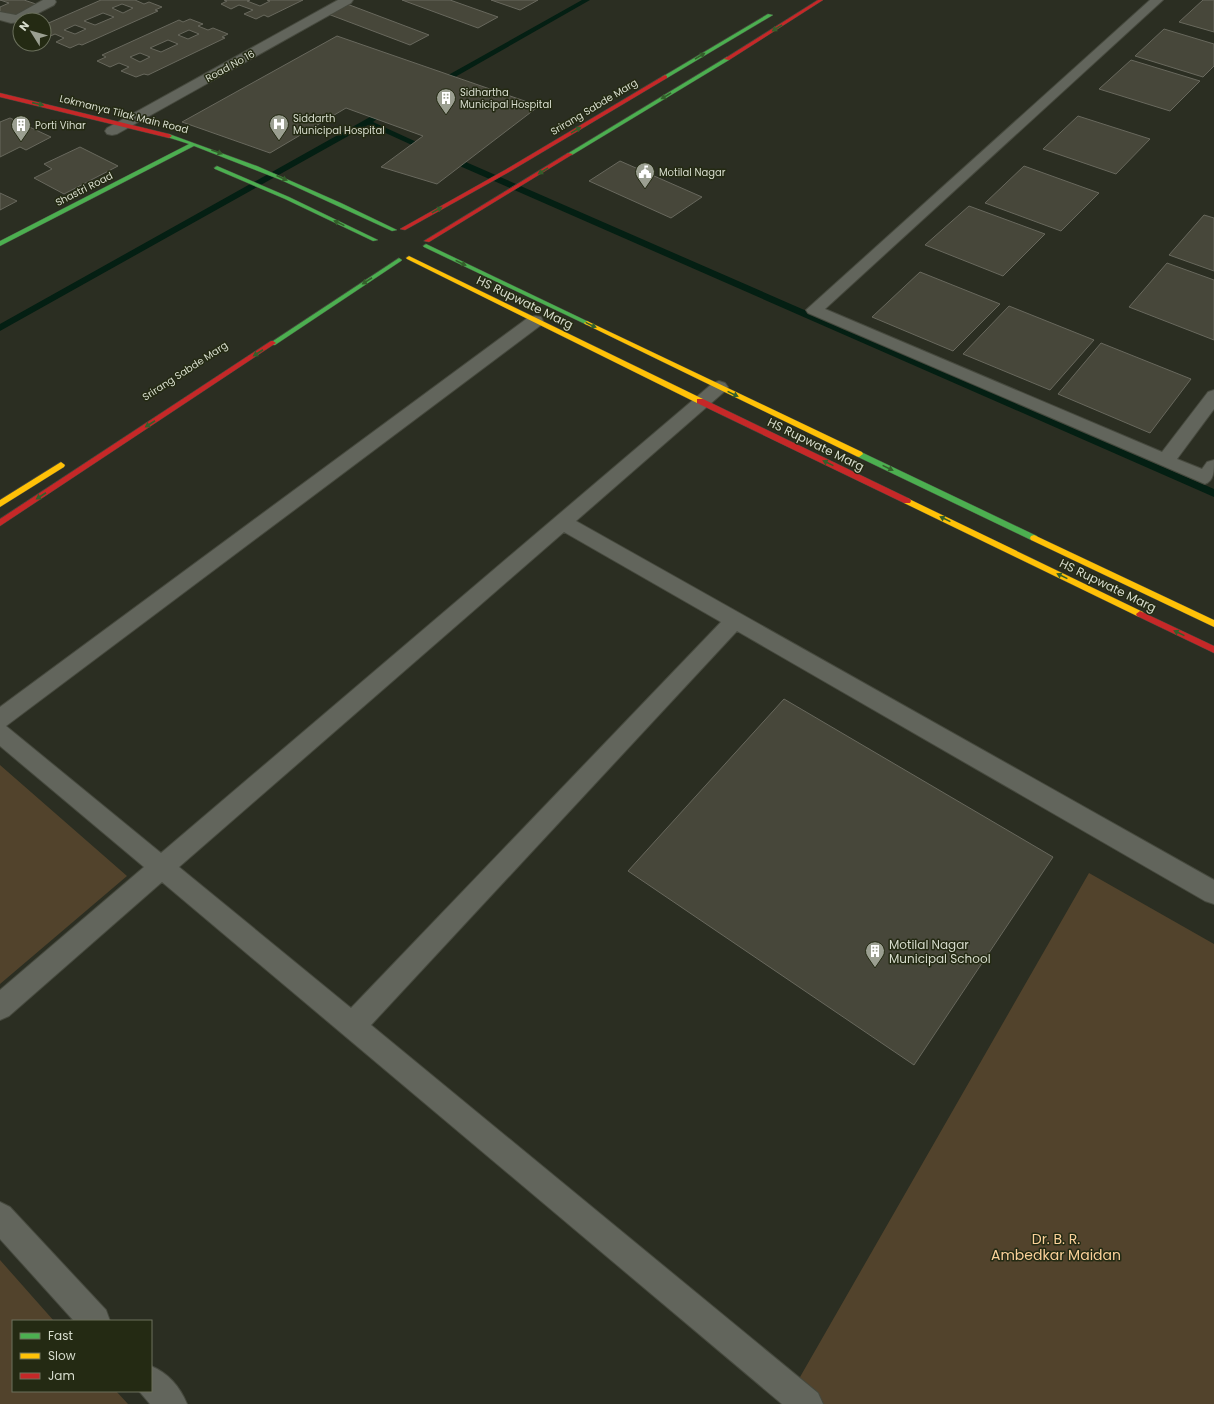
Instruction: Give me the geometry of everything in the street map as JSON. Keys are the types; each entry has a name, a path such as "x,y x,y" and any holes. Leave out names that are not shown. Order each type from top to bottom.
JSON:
{"street":[{"path":"0,16 11,20 18,19 50,2 50,0"},
{"name":"Road No 16","path":"112,131 126,130 347,0"},
{"path":"0,523 335,298 399,260 409,258 423,251 426,243 821,0"},
{"path":"1157,0 814,310 1206,478 1214,466"},
{"name":"Srirang Sabde Marg","path":"375,240 386,232 398,230 507,171 776,11 791,19"},
{"name":"Lokmanya Tilak Main Road","path":"0,101 12,98 126,130 194,144 257,167 398,230 417,232 426,243"},
{"name":"Lokmanya Tilak Main Road","path":"0,101 112,131"},
{"path":"610,110 629,118"},
{"name":"Shastri Road","path":"0,244 194,144"},
{"name":"Lokmanya Tilak Main Road","path":"164,148 192,158"},
{"path":"539,152 560,161"},
{"path":"206,163 240,176 375,240 372,245 373,250"},
{"path":"426,243 524,293 719,387 1148,605 1214,624"},
{"path":"386,258 399,260"},
{"name":"HS Rupwate Marg","path":"409,258 702,402 1148,605 1214,650"},
{"path":"504,306 524,293"},
{"path":"0,719 535,321"},
{"path":"0,1007 719,387"},
{"path":"1166,461 1214,396"},
{"path":"0,504 66,461"},
{"path":"563,522 1214,893"},
{"path":"352,1026 735,620"},
{"path":"0,734 807,1404"},
{"path":"0,1217 94,1320"},
{"path":"152,1383 171,1404"}],"green space":[{"path":"0,765 127,876 0,984"},
{"name":"Dr. B. R. Ambedkar Maidan","path":"1089,873 1214,944 1214,1404 807,1404 792,1391"},
{"path":"0,1260 53,1320 12,1320 12,1392 117,1392 128,1404 0,1404"}],"building":[{"path":"0,0 24,0 42,6 28,12 12,12 12,17 0,13 0,7 9,3"},
{"path":"101,0 135,0 144,4 149,2 162,7 155,10 158,11 82,45 79,44 70,48 56,42 64,38 55,34 52,35 52,21","holes":["122,4 133,8 123,13 112,8","103,13 114,17 95,25 84,21","75,25 86,29 75,34 64,30"]},
{"path":"224,0 250,0 247,1 260,6 270,1 267,0 303,0 268,17 264,15 256,19 244,14 253,10 239,5 231,9 221,4 227,1"},
{"path":"402,0 450,0 498,17 478,28"},
{"path":"491,0 538,0 520,10"},
{"path":"1203,0 1214,0 1214,32 1179,22"},
{"path":"347,4 429,35 410,45 328,14"},
{"path":"190,19 203,24 198,26 208,30 213,28 228,34 222,37 225,38 148,75 144,74 136,77 121,71 129,67 119,63 110,67 97,61 106,57 102,55 179,20 183,22","holes":["189,30 199,34 188,39 178,35","168,40 178,44 161,52 150,48","140,53 150,57 140,62 130,57"]},
{"path":"1164,29 1214,44 1214,66 1203,77 1135,56"},
{"name":"Sidhartha Municipal Hospital","path":"337,36 539,106 437,184 381,167 423,136 346,108 270,153 182,122"},
{"path":"1131,60 1200,81 1170,111 1099,89"},
{"path":"1078,116 1150,139 1116,174 1043,149"},
{"name":"Porti Vihar","path":"10,118 51,137 26,150 20,147 0,157 0,122"},
{"path":"80,147 118,166 64,194 34,178 52,169 44,164"},
{"name":"Motilal Nagar","path":"620,161 702,197 671,218 589,181"},
{"path":"1024,166 1099,193 1061,231 985,203"},
{"path":"0,193 17,201 0,210"},
{"path":"969,206 1045,234 1003,276 925,245"},
{"path":"1204,215 1214,218 1214,271 1169,255"},
{"path":"1167,263 1214,280 1214,340 1129,307"},
{"path":"920,272 1000,304 953,351 872,317"},
{"path":"1009,306 1094,340 1050,390 963,354"},
{"path":"1101,343 1191,379 1150,433 1058,394"},
{"name":"Motilal Nagar Municipal School","path":"784,699 1053,857 914,1065 628,871"}],"waterway":[{"path":"438,83 587,0"},
{"path":"367,122 373,119"},
{"path":"0,328 367,122"},
{"path":"367,122 428,149"},
{"path":"449,158 1214,493"}],"traffic: fast":[{"path":"665,77 770,15"},
{"path":"570,154 727,59"},
{"path":"169,136 198,145 255,167 311,191 394,230"},
{"path":"0,244 194,144"},
{"path":"217,168 287,198 375,240"},
{"path":"426,246 587,323"},
{"path":"273,343 399,260"},
{"path":"859,454 1034,538"}],"traffic: slow":[{"path":"409,258 700,401"},
{"path":"587,323 859,454"},
{"path":"0,504 61,465"},
{"path":"907,501 1140,614"},
{"path":"1034,538 1214,624"}],"traffic: jam":[{"path":"727,59 821,0"},
{"path":"403,229 507,171 665,77"},
{"path":"0,95 169,136"},
{"path":"427,241 570,154"},
{"path":"0,523 273,343"},
{"path":"700,401 907,501"},
{"path":"1140,614 1214,650"}],"place":[{"name":"Sidhartha Municipal Hospital","path":"446,115"},
{"name":"Siddarth Municipal Hospital","path":"279,141"},
{"name":"Porti Vihar","path":"21,142"},
{"name":"Motilal Nagar","path":"645,189"},
{"name":"Motilal Nagar Municipal School","path":"875,968"}]}
